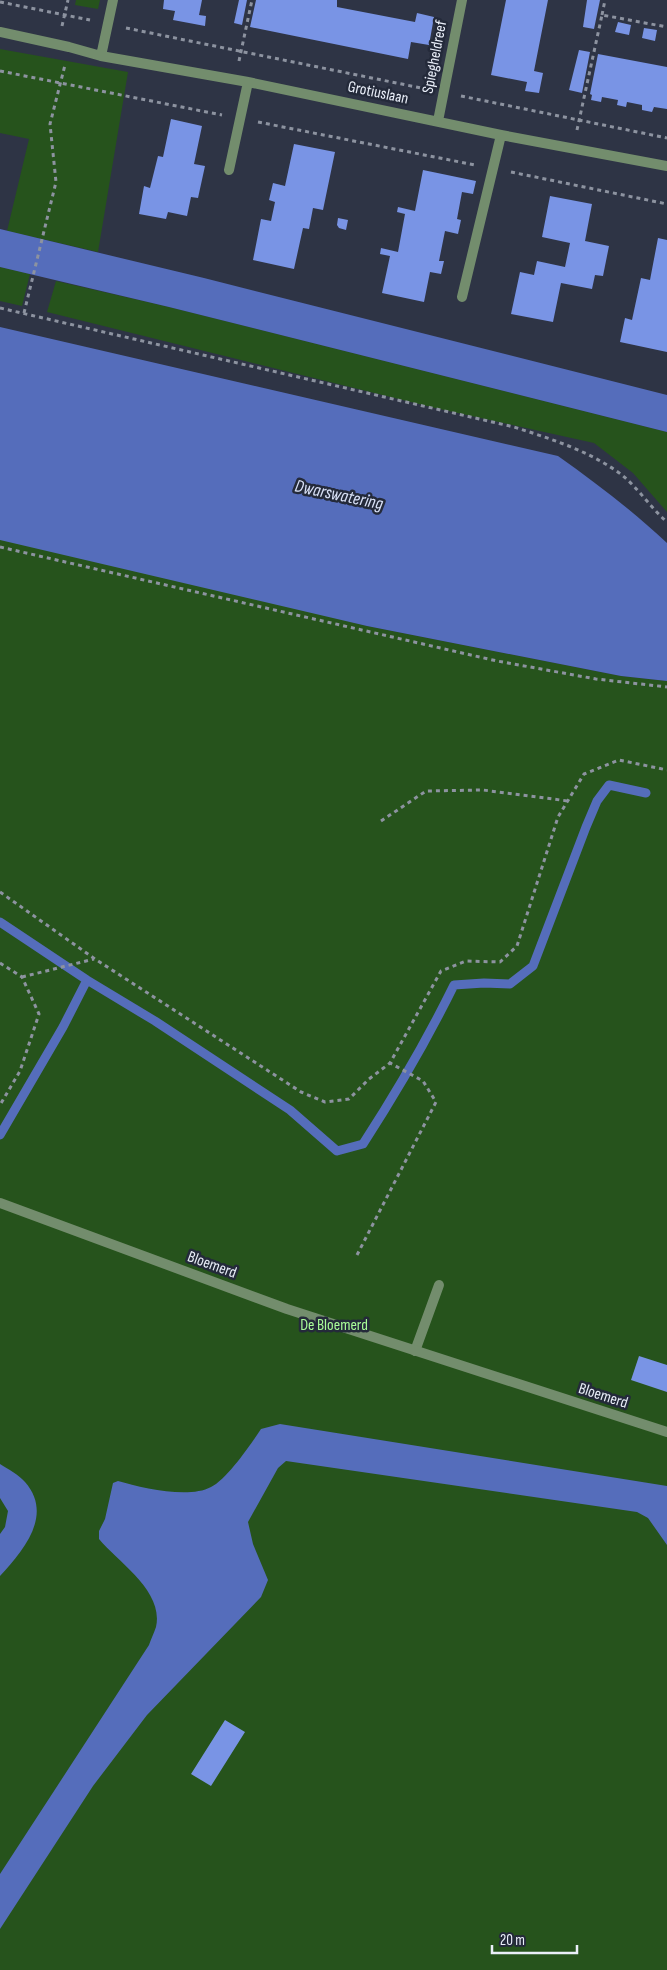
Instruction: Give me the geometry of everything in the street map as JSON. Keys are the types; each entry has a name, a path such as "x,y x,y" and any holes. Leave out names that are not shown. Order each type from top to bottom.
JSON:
{"street":[{"path":"101,56 112,0"},
{"name":"Spiegheldreef","path":"438,121 462,0"},
{"name":"Grotiuslaan","path":"0,32 101,56 235,79 667,166"},
{"path":"229,170 248,82"},
{"path":"462,297 502,134"},
{"name":"Bloemerd","path":"0,1204 287,1309 667,1432"},
{"path":"415,1351 439,1285"}],"path":[{"path":"24,313 56,182 50,124 60,83 64,46 64,15 68,0"},
{"path":"235,79 252,0"},
{"path":"574,148 605,0"},
{"path":"0,2 667,138"},
{"path":"602,15 667,27"},
{"path":"0,71 667,204"},
{"path":"0,308 514,427 556,440 597,459 623,476 667,522"},
{"path":"0,546 497,661 596,679 667,687"},
{"path":"0,892 95,959 301,1092 325,1102 349,1099 369,1079 390,1063 441,971 466,961 500,962 518,946 558,817 584,774 619,760 667,770"},
{"path":"381,820 426,791 483,790 568,801"},
{"path":"22,977 95,959"},
{"path":"0,962 22,977 39,1014 20,1071 0,1105"},
{"path":"357,1255 436,1102 423,1081 390,1063"}],"green space":[{"path":"76,0 100,0 98,9 75,5"},
{"path":"0,49 128,72 98,252 7,231 29,139 0,133"},
{"path":"0,267 30,274 22,306 0,301"},
{"path":"56,281 169,307 667,432 667,512 633,473 594,443 435,408 47,312"},
{"name":"De Bloemerd","path":"0,533 367,626 621,676 667,681 667,1970 0,1970"}],"water":[{"path":"0,229 204,278 667,395 667,432 169,307 0,267"},
{"name":"Dwarswatering","path":"0,327 558,456 614,498 667,543 667,681 621,676 367,626 0,540"},
{"path":"280,1424 667,1486 667,1545 648,1518 637,1512 286,1461 278,1468 248,1522 253,1544 268,1580 261,1597 147,1715 93,1786 0,1929 0,1874 149,1645 156,1627 157,1614 147,1590 99,1539 99,1531 105,1519 113,1483 118,1481 140,1487 178,1492 191,1492 211,1487 224,1477 238,1461 261,1429"},
{"path":"0,1464 25,1482 33,1494 37,1507 36,1520 26,1544 0,1576 0,1534 5,1527 8,1511 0,1498"}],"building":[{"path":"164,0 202,0 199,15 206,16 205,26 173,20 175,11 163,9"},
{"path":"239,0 247,0 242,25 234,23"},
{"path":"256,0 337,0 337,7 415,22 417,13 434,17 429,45 411,42 408,59 250,27"},
{"path":"506,0 548,0 534,71 543,73 539,93 525,91 527,82 491,75"},
{"path":"587,0 600,0 594,29 583,27"},
{"path":"618,22 631,25 629,35 615,32"},
{"path":"644,28 657,30 655,41 642,38"},
{"path":"579,50 590,52 582,93 569,90"},
{"path":"598,54 667,67 667,109 654,107 652,112 642,110 642,105 627,102 626,107 617,105 618,100 602,97 601,102 591,100 592,95 590,94"},
{"path":"171,119 202,126 194,164 205,166 198,198 191,197 187,216 168,212 166,219 139,214 144,186 150,188 158,156 163,157"},
{"path":"294,144 335,152 323,210 313,208 309,229 303,228 294,269 253,260 261,219 271,221 275,202 269,200 273,183 285,186"},
{"path":"423,170 476,181 473,194 462,192 457,219 461,220 458,234 445,231 439,261 444,261 441,274 430,272 424,302 382,293 390,256 380,254 381,248 398,252 405,214 397,212 398,207 415,211"},
{"path":"550,196 592,204 585,241 609,246 603,276 595,275 592,289 561,283 553,322 511,314 520,272 534,275 537,261 565,267 570,243 542,237"},
{"path":"338,218 348,220 346,230 339,228 337,225"},
{"path":"658,238 667,240 667,352 620,342 625,318 632,320 641,278 650,280"},
{"path":"639,1356 667,1365 667,1392 631,1380"},
{"path":"225,1720 245,1732 211,1786 191,1774"}],"waterway":[{"path":"0,922 290,1110 337,1151 363,1144 411,1066 454,985 510,984 533,966 586,827 597,801 609,785 646,793"},
{"path":"0,1135 63,1027 87,980"}]}
